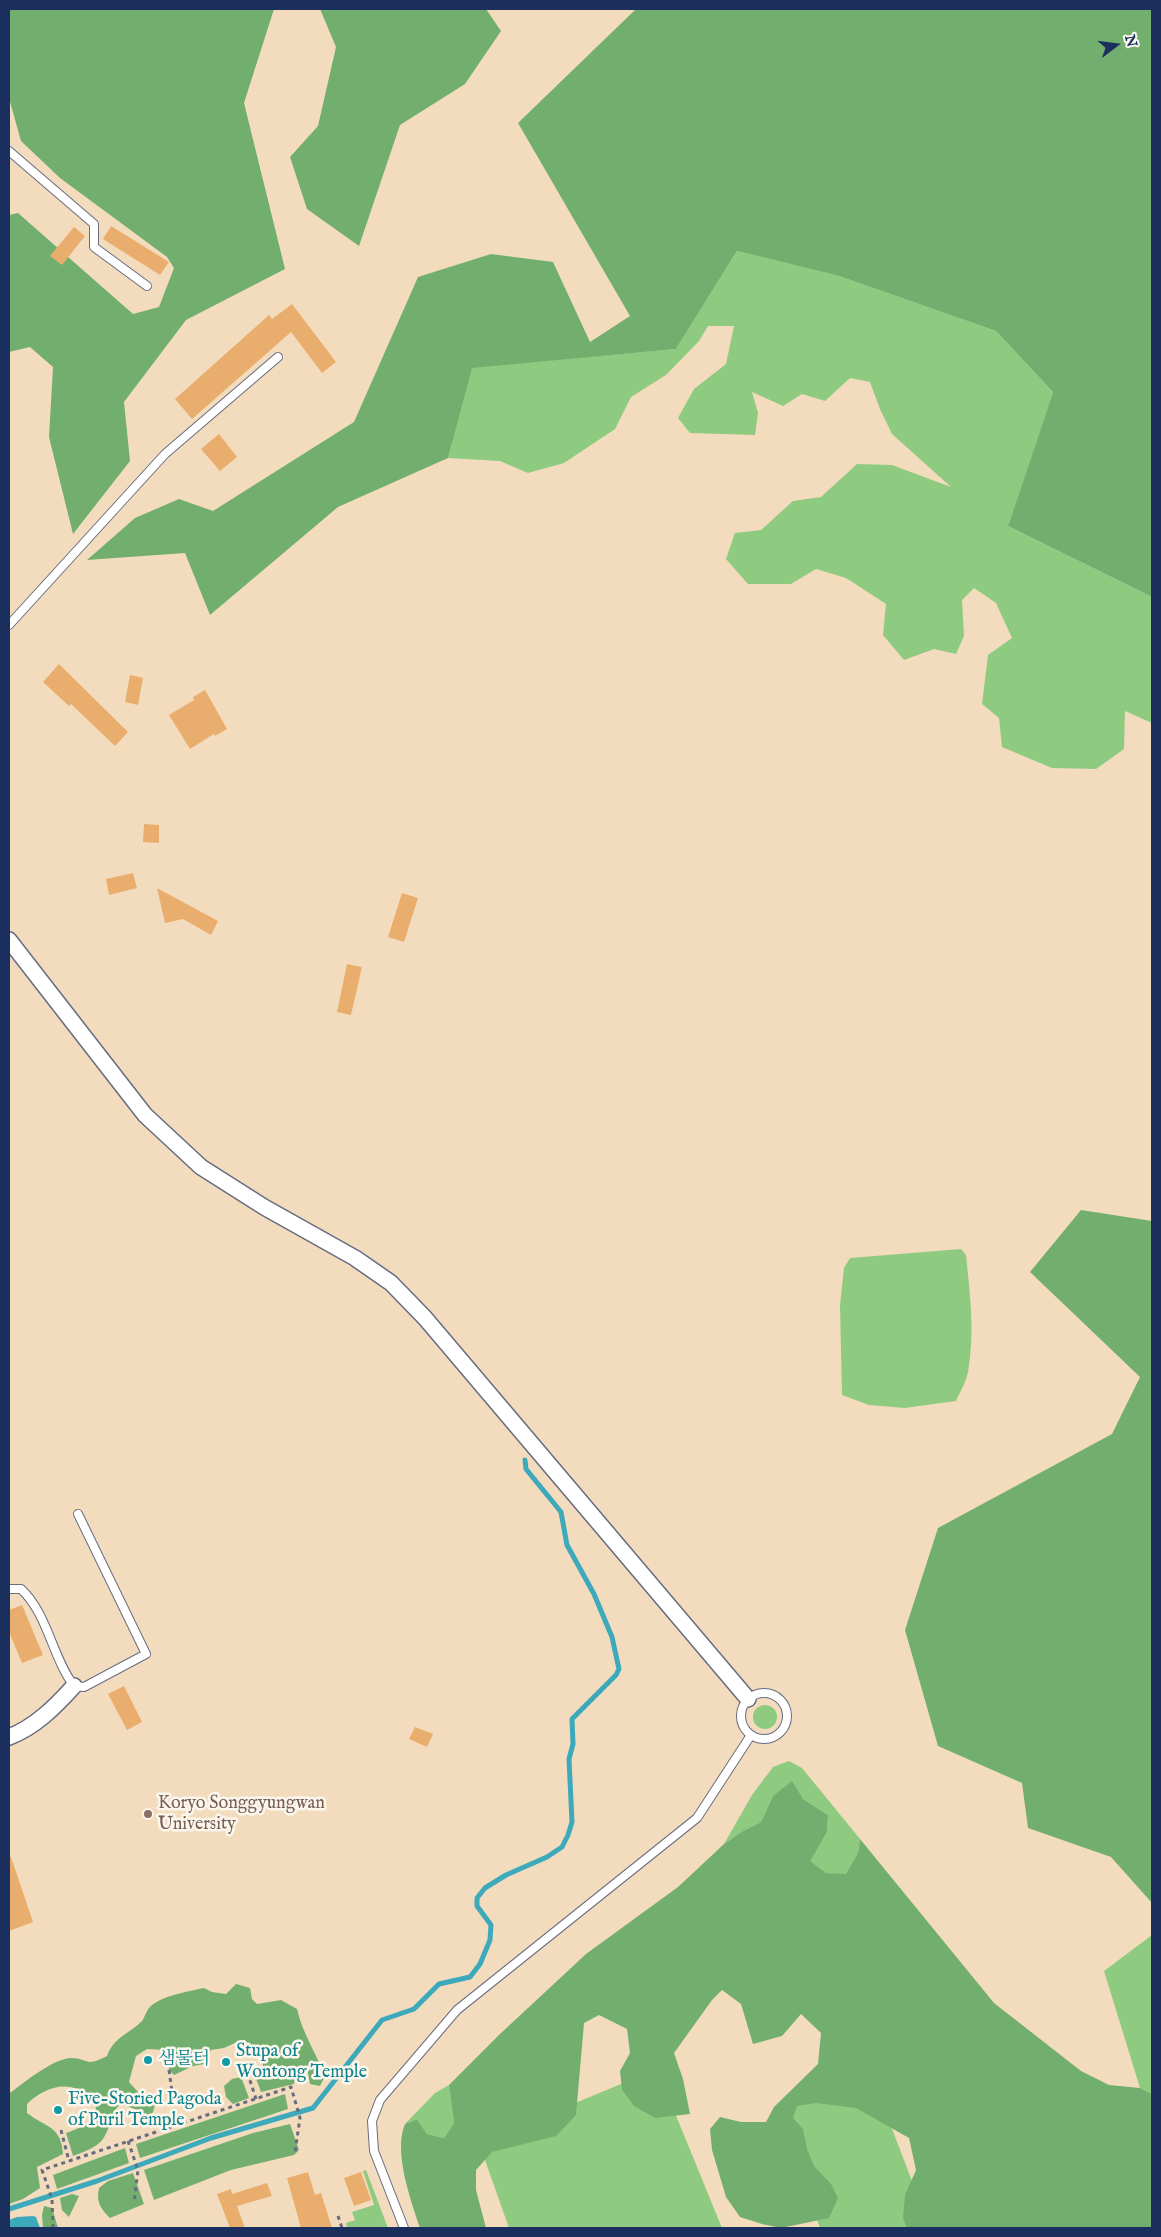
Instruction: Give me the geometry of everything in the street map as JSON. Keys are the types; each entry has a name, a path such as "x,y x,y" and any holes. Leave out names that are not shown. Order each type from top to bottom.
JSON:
{"street":[{"path":"9,940 145,1115 201,1167 264,1207 355,1258 391,1283 425,1318 748,1699"},
{"path":"9,1737 23,1731 55,1708 74,1686"}],"lane":[{"path":"9,151 94,224 94,247 147,286"},
{"path":"9,625 165,454 278,358"},
{"path":"9,1589 21,1589 32,1599 65,1674 74,1686 84,1687 146,1654 78,1514"},
{"path":"768,1693 777,1697 784,1704 787,1714 786,1725 776,1736 761,1739 751,1736 744,1728 741,1718 742,1708 748,1699 757,1694 768,1693"},
{"path":"404,2228 374,2151 372,2121 380,2100 457,2010 697,1818 751,1736"}],"path":[{"path":"245,2065 256,2099"},
{"path":"169,2070 173,2099 172,2127"},
{"path":"53,2228 52,2200 42,2170 292,2087 300,2118 295,2152"},
{"path":"61,2130 70,2161"},
{"path":"128,2141 138,2170 134,2203"},
{"path":"338,2216 342,2228"}],"green space":[{"path":"9,9 274,9 244,103 285,269 186,320 124,402 130,461 73,534 49,437 53,367 30,347 9,352 9,215 18,213 133,314 159,307 174,268 167,257 60,178 21,141 9,98"},
{"path":"320,9 486,9 501,31 465,84 400,125 359,246 307,209 290,157 318,126 336,47"},
{"path":"636,9 1152,9 1152,597 1008,526 1053,392 996,331 839,276 737,251 676,349 472,368 448,458 338,507 210,615 185,553 87,560 135,518 179,499 213,511 354,422 418,277 491,254 553,262 590,342 630,316 518,123"},
{"path":"737,251 839,276 996,331 1053,392 1008,526 1152,597 1152,723 1125,711 1124,749 1096,769 1052,768 1002,747 999,718 982,704 988,655 1012,638 996,603 974,588 962,600 964,636 956,654 934,649 904,660 883,635 886,604 846,578 816,569 791,584 748,584 726,559 735,533 761,530 793,501 821,497 857,464 892,465 951,487 892,434 870,382 850,378 825,401 802,394 783,406 752,392 758,413 755,435 690,433 678,418 694,389 726,364 734,326 708,326 699,341 666,375 631,397 615,429 564,463 528,473 500,461 448,458 471,367 676,349"},
{"path":"1081,1210 1152,1221 1152,1903 1111,1857 1028,1828 1022,1783 938,1746 905,1630 938,1528 1112,1434 1140,1377 1030,1272"},
{"path":"961,1249 966,1255 971,1314 971,1343 967,1376 956,1401 905,1408 869,1405 842,1395 840,1305 844,1268 850,1258"},
{"path":"765,1705 774,1708 777,1717 774,1726 765,1729 756,1726 753,1717 756,1708"},
{"path":"789,1761 802,1768 860,1839 858,1853 846,1875 826,1873 809,1861 827,1832 828,1815 803,1799 773,1796 761,1822 741,1832 724,1844 752,1795 773,1767"},
{"path":"792,1781 803,1799 828,1815 827,1832 810,1861 826,1873 846,1874 858,1853 860,1839 994,2003 1081,2071 1109,2085 1140,2088 1152,2094 1152,2228 907,2228 903,2218 905,2195 916,2170 909,2138 856,2108 816,2103 797,2106 793,2118 803,2129 807,2149 814,2166 831,2184 838,2198 829,2218 781,2228 740,2217 726,2197 712,2150 710,2129 720,2117 741,2122 766,2122 774,2107 818,2064 821,2033 801,2014 782,2036 753,2044 741,2004 722,1990 712,2000 674,2053 683,2079 690,2114 655,2118 634,2106 622,2090 620,2071 630,2053 627,2029 599,2015 584,2023 576,2115 556,2136 492,2152 476,2170 476,2190 486,2228 420,2228 408,2191 402,2162 402,2135 405,2124 417,2119 427,2134 444,2138 454,2123 449,2085 500,2034 586,1954 678,1887 724,1844 741,1832 761,1822 773,1796"},
{"path":"1152,1935 1152,2094 1140,2088 1104,1971"},
{"path":"236,1984 250,1988 252,1999 257,2004 281,2000 297,2009 299,2018 325,2076 320,2086 310,2084 307,2067 296,2069 294,2084 261,2092 255,2076 263,2071 263,2065 255,2047 239,2041 224,2048 211,2050 204,2064 193,2066 174,2075 169,2070 166,2050 147,2049 136,2056 129,2082 139,2093 157,2098 153,2112 146,2120 135,2109 120,2104 103,2139 89,2149 73,2156 66,2133 88,2122 95,2112 95,2100 72,2087 58,2087 44,2091 27,2104 27,2113 56,2132 62,2145 63,2154 37,2167 40,2188 23,2199 9,2204 10,2093 55,2062 76,2058 90,2062 107,2056 114,2044 142,2021 150,2007 161,2000 176,1994 204,1988 212,1992 226,1994"},
{"path":"657,2069 722,2228 509,2228 479,2143"},
{"path":"241,2077 249,2098 233,2104 226,2097 224,2086 232,2079"},
{"path":"873,2079 930,2228 820,2228 777,2110"},
{"path":"449,2085 454,2123 444,2138 427,2134 417,2119 405,2124 435,2093"},
{"path":"285,2094 288,2109 140,2158 136,2144"},
{"path":"290,2124 299,2150 294,2155 231,2170 154,2200 144,2170 253,2133"},
{"path":"125,2148 129,2163 57,2189 53,2175"},
{"path":"366,2170 388,2228 347,2228 346,2223 355,2220 352,2212 374,2205 363,2171"},
{"path":"133,2173 144,2204 110,2218 100,2204 98,2197 99,2188 108,2181"},
{"path":"72,2194 79,2196 69,2217 62,2210 60,2198"},
{"path":"44,2206 52,2208 58,2228 43,2228 42,2215"}],"water":[{"path":"17,2217 36,2217 40,2228 9,2228 9,2220"}],"building":[{"path":"111,226 169,262 160,275 103,239"},
{"path":"74,227 85,236 62,265 50,256"},
{"path":"292,304 336,362 322,373 291,332 192,419 175,399 269,315 272,319"},
{"path":"219,434 237,457 220,471 201,449"},
{"path":"59,664 128,732 115,746 71,704 69,706 43,682"},
{"path":"130,675 143,678 138,705 125,702"},
{"path":"205,690 227,729 215,736 214,734 190,749 169,715 194,700 193,697"},
{"path":"144,824 159,825 159,843 143,842"},
{"path":"133,873 137,888 109,895 106,879"},
{"path":"157,888 218,921 211,935 183,919 165,923"},
{"path":"402,893 418,898 404,942 388,937"},
{"path":"347,964 362,967 351,1015 337,1012"},
{"path":"22,1605 43,1655 22,1663 9,1632 9,1610"},
{"path":"124,1686 142,1722 127,1730 108,1694"},
{"path":"415,1727 433,1734 427,1747 409,1739"},
{"path":"9,1857 11,1857 33,1922 9,1931"},
{"path":"308,2172 315,2195 321,2193 332,2228 301,2228 287,2178"},
{"path":"361,2172 371,2200 354,2206 344,2178"},
{"path":"267,2183 272,2196 237,2206 245,2228 230,2228 217,2194 231,2189 232,2194"}],"waterway":[{"path":"9,2209 97,2181 211,2138 313,2108 382,2020 414,2009 439,1984 470,1977 480,1964 490,1940 491,1925 477,1906 477,1898 485,1888 506,1875 547,1857 562,1847 572,1822 569,1759 573,1744 572,1719 616,1675 619,1669 612,1637 594,1594 567,1545 561,1512 526,1469 525,1460"}],"place":[{"name":"Koryo Songgyungwan University","path":"148,1814"},
{"name":"샘물터","path":"148,2060"},
{"name":"Stupa of Wontong Temple","path":"226,2062"},
{"name":"Five-Storied Pagoda of Puril Temple","path":"58,2110"}]}
